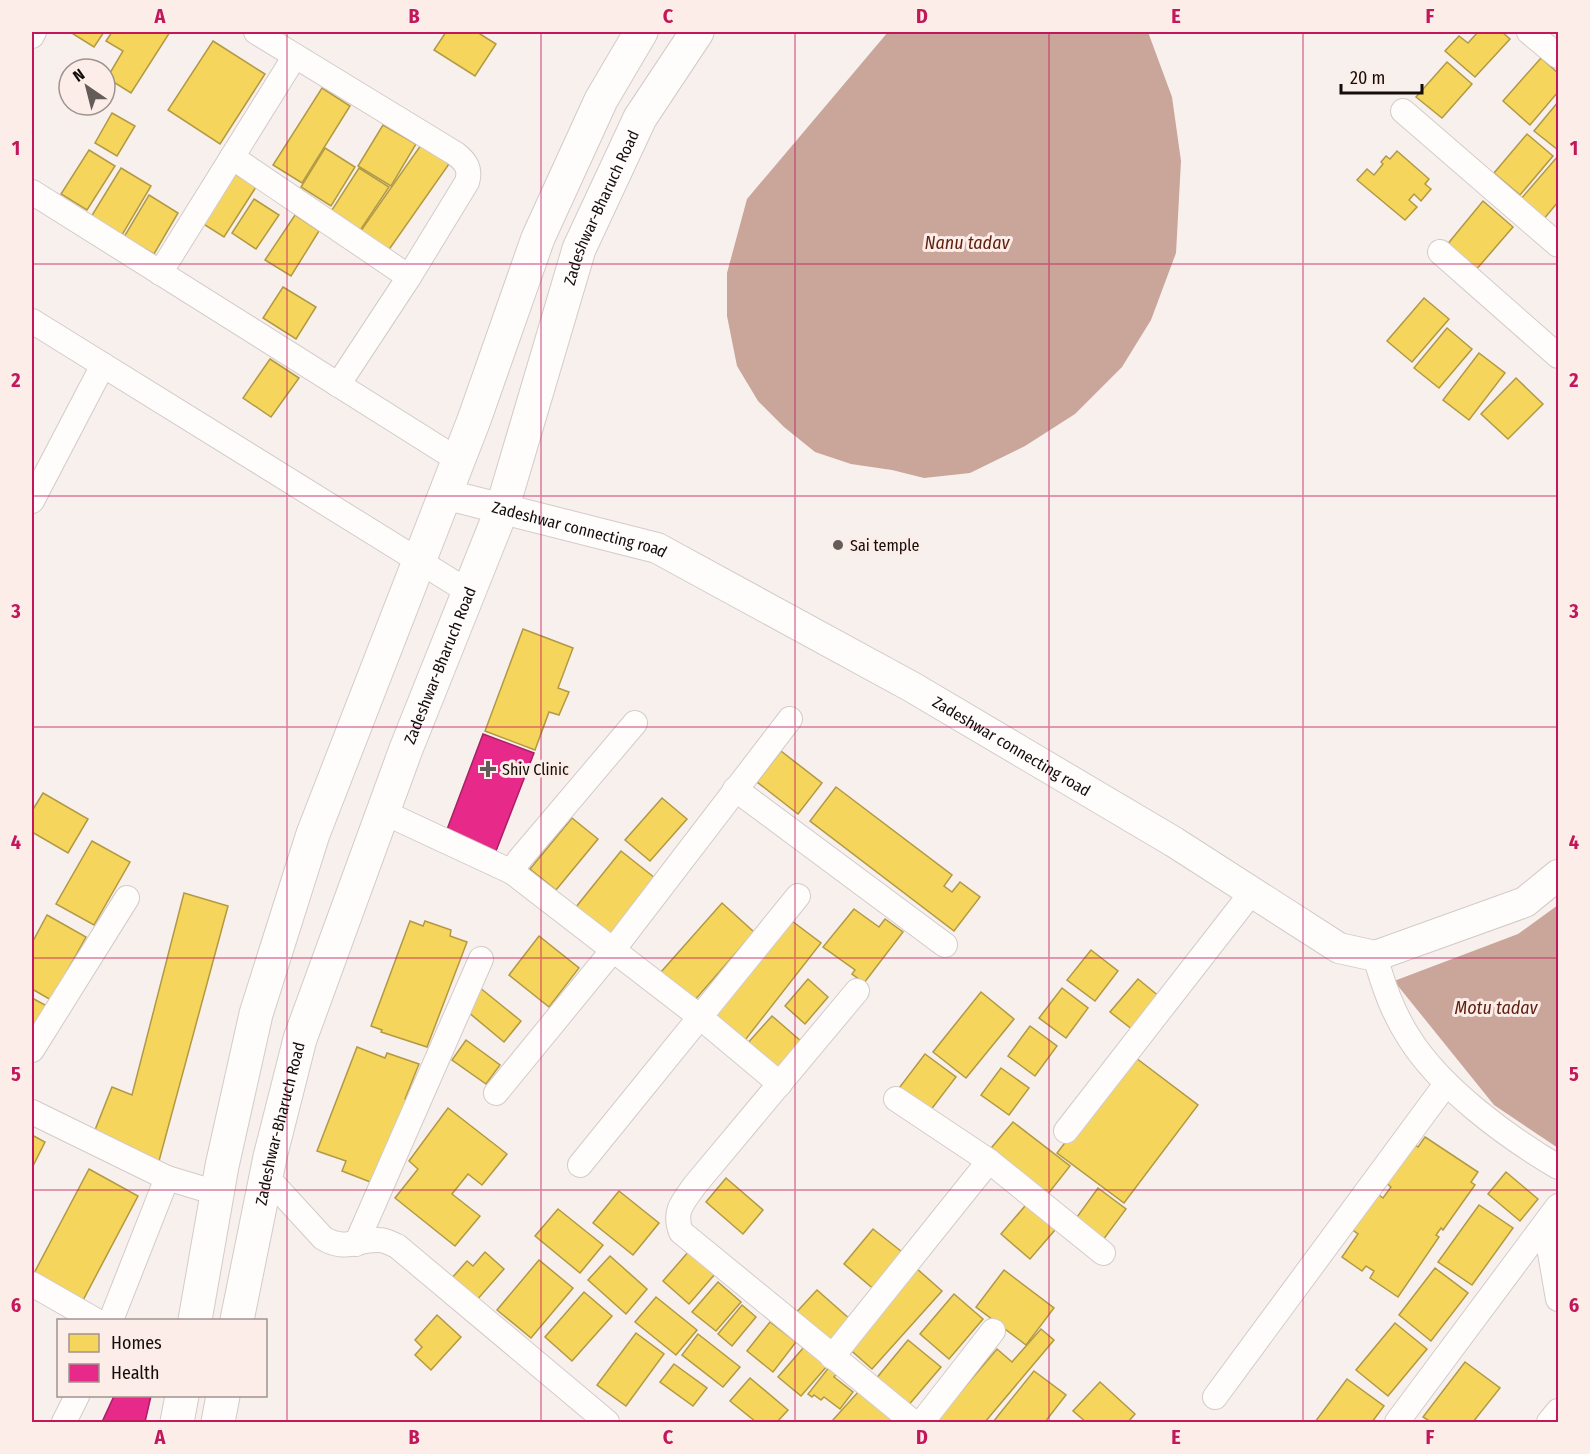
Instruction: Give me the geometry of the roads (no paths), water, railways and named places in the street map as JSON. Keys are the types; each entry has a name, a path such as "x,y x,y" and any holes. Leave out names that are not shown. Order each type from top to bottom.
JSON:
{"main road":[{"name":"Zadeshwar-Bharuch Road","path":"237,1319 266,1176 300,1039 383,812 502,509 579,249 640,118 697,32"},
{"path":"195,1319 217,1193 256,1014 313,834 458,460 538,238 636,33"},
{"path":"177,1422 182,1397"},
{"path":"218,1422 224,1397"}],"street":[{"path":"32,36 34,32"},
{"path":"256,32 456,154 468,167 467,182 409,278 338,385"},
{"path":"1529,32 1558,56"},
{"path":"160,273 295,56"},
{"path":"1403,111 1558,245"},
{"path":"232,157 409,278"},
{"path":"32,192 458,460"},
{"path":"1440,252 1558,356"},
{"path":"32,321 469,592"},
{"path":"32,501 103,365"},
{"name":"Zadeshwar connecting road","path":"444,494 657,548 912,687 1174,842 1339,948 1375,956"},
{"path":"496,1093 612,950 790,719"},
{"path":"512,872 519,860 635,723"},
{"path":"735,789 945,945"},
{"path":"383,812 512,872 700,1017 780,1084"},
{"path":"1558,875 1525,902 1375,956 1386,994 1408,1036 1446,1084 1531,1150 1558,1167"},
{"path":"1066,1131 1252,892"},
{"path":"580,1165 798,896"},
{"path":"32,1050 127,898"},
{"path":"356,1244 481,959"},
{"path":"857,991 695,1185 679,1208 677,1221 681,1232 913,1422"},
{"path":"1215,1397 1446,1084"},
{"path":"896,1099 989,1161 1103,1252"},
{"path":"32,1112 167,1178 217,1193"},
{"path":"832,1357 989,1161"},
{"path":"266,1176 323,1238 334,1244 356,1244 382,1240 398,1246 607,1422"},
{"path":"111,1319 167,1178"},
{"path":"1552,1215 1558,1299"},
{"path":"1398,1422 1552,1215"},
{"path":"32,1284 93,1319"},
{"path":"922,1422 993,1331"},
{"path":"64,1422 76,1397"},
{"path":"1550,1422 1558,1411"}],"water":[{"name":"Nanu tadav","path":"888,32 1148,32 1172,97 1181,161 1176,253 1151,320 1122,367 1075,414 1025,446 970,473 924,478 892,470 851,464 815,452 784,427 758,401 737,366 727,316 727,273 747,199"},
{"name":"Motu tadav","path":"1558,905 1558,1148 1494,1105 1394,981 1518,934"}],"place":[{"name":"Sai temple","path":"838,545"},
{"name":"Shiv Clinic","path":"488,769"}]}
